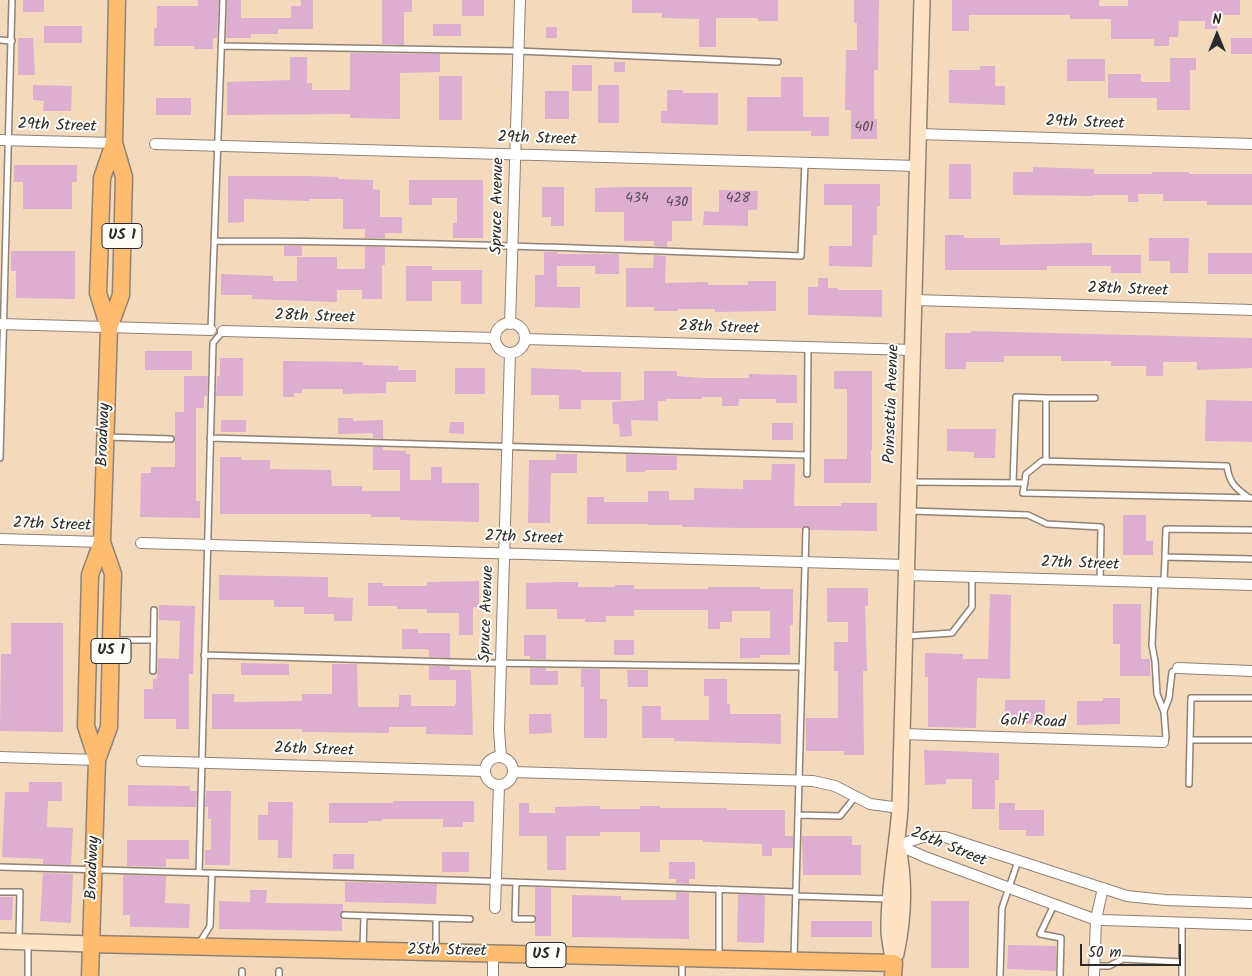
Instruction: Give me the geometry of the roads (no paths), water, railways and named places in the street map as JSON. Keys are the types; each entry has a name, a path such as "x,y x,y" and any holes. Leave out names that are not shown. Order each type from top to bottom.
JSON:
{"main road":[{"name":"Broadway","path":"108,328 121,294 124,177 114,143 117,0"},
{"name":"Broadway","path":"97,760 86,726 90,574 102,542 108,328 98,293 98,283 102,178 114,143"},
{"name":"Broadway","path":"90,976 97,760 109,727 113,574 102,542"},
{"name":"25th Street","path":"91,944 794,960 894,969"}],"street":[{"name":"Spruce Avenue","path":"510,324 520,0"},
{"name":"Poinsettia Avenue","path":"898,845 922,0"},
{"name":"29th Street","path":"918,134 1252,144"},
{"name":"29th Street","path":"5,140 114,143"},
{"name":"29th Street","path":"155,144 917,166"},
{"name":"28th Street","path":"914,300 1252,310"},
{"path":"2,324 211,330"},
{"path":"510,324 522,330 525,339 518,351 510,353 501,350 495,338 498,329 510,324"},
{"name":"28th Street","path":"223,331 495,338"},
{"name":"28th Street","path":"525,339 912,350"},
{"name":"Spruce Avenue","path":"501,757 501,663 510,353"},
{"name":"27th Street","path":"0,539 102,542"},
{"name":"27th Street","path":"141,543 804,562 972,576 1252,585"},
{"path":"1178,668 1252,670"},
{"name":"Golf Road","path":"902,734 1163,742"},
{"path":"0,757 97,760"},
{"path":"501,757 511,764 512,772 510,779 499,785 487,779 484,771 489,760 501,757"},
{"name":"26th Street","path":"142,761 484,771"},
{"name":"26th Street","path":"512,772 798,780 824,783 846,791 870,804 900,808"},
{"path":"495,908 499,785"},
{"name":"26th Street","path":"898,845 923,837 945,837 1127,896 1143,899 1252,903"},
{"path":"894,969 889,933 892,874 898,845"},
{"path":"894,969 901,933 903,877 898,845"},
{"name":"26th Street","path":"898,845 1096,919 1252,925"},
{"path":"1094,971 1096,919 1103,888"},
{"name":"25th Street","path":"0,941 91,944"},
{"path":"493,953 493,976"}],"lane":[{"path":"0,458 2,324 7,233 5,140 12,41 12,0"},
{"path":"211,330 223,0"},
{"path":"0,40 12,41"},
{"path":"221,46 518,51 778,62"},
{"path":"215,241 512,246 801,256 805,163"},
{"path":"0,233 7,233"},
{"path":"199,873 213,342 223,331"},
{"path":"807,474 808,347"},
{"path":"1013,483 1016,397 1095,398"},
{"path":"1046,398 1046,461"},
{"path":"105,436 171,439"},
{"path":"210,438 806,455"},
{"path":"1042,461 1046,461 1227,466 1228,477 1235,488 1250,498 1023,493 1026,474 1042,461"},
{"path":"909,482 1024,483"},
{"path":"908,510 1028,515 1047,524 1101,527 1100,580"},
{"path":"1163,742 1166,738 1164,712 1157,694 1152,645 1159,582 1165,557 1166,529 1252,530"},
{"path":"794,960 806,530"},
{"path":"1165,557 1252,559"},
{"path":"904,637 952,632 972,607 972,576"},
{"path":"153,671 154,610"},
{"path":"111,640 154,640"},
{"path":"204,655 501,663 801,667"},
{"path":"1164,712 1169,698 1172,672 1178,668"},
{"path":"1190,784 1191,698 1252,698"},
{"path":"1190,740 1252,740"},
{"path":"798,814 840,816 855,797"},
{"path":"1000,976 1002,908 1018,861"},
{"path":"0,867 719,889 891,899"},
{"path":"198,946 210,926 212,873"},
{"path":"516,882 515,919 532,919"},
{"path":"719,889 719,959"},
{"path":"0,892 20,892 28,976"},
{"path":"1054,904 1040,934 1061,938 1060,976"},
{"path":"344,915 470,919"},
{"path":"363,950 364,916"},
{"path":"436,918 436,952"},
{"path":"1182,922 1182,976"},
{"path":"682,958 682,976"},
{"path":"1094,971 1123,959 1182,962"}]}
